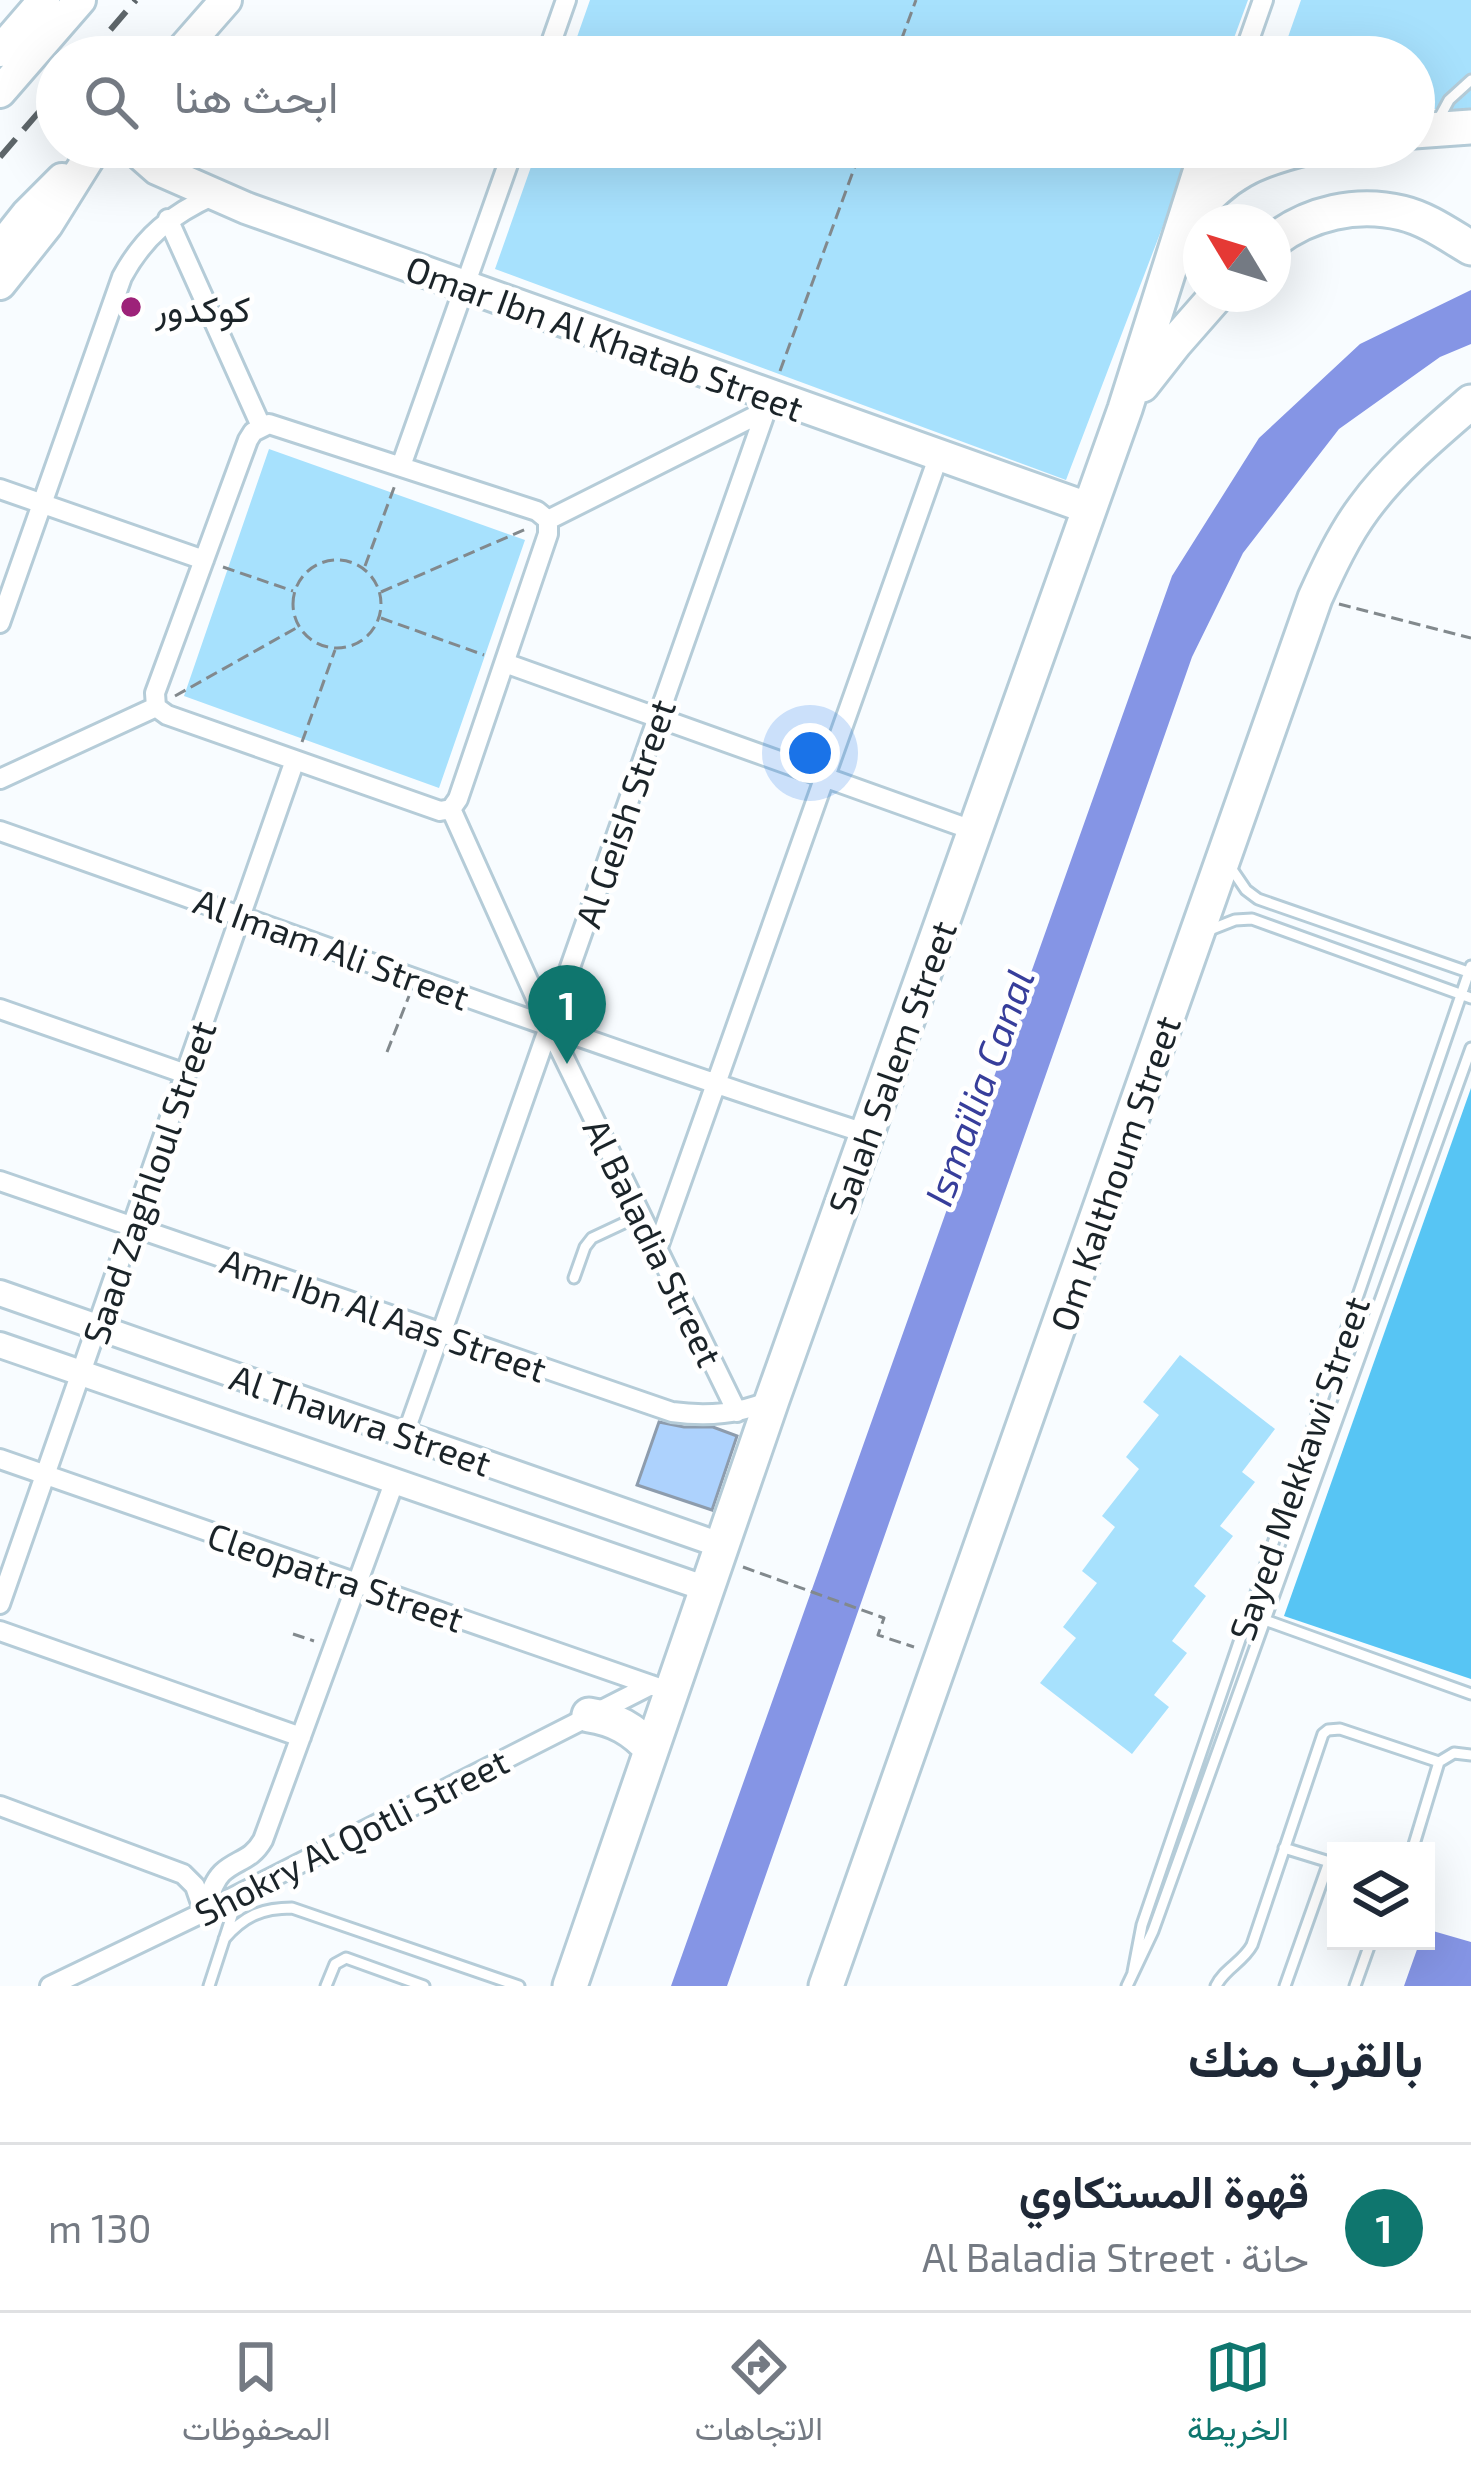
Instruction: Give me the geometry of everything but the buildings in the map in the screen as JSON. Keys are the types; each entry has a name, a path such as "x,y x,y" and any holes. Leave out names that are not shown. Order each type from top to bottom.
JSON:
{"highway":[{"path":"1435,130 1471,128"},
{"name":"Salah Salem Street","path":"1192,204 1202,168"},
{"path":"1200,204 1244,168"},
{"path":"1291,230 1311,218 1342,210 1373,209 1404,213 1471,248"},
{"name":"Salah Salem Street","path":"570,1986 651,1748 661,1688 716,1564 1183,233"},
{"path":"1125,409 1202,312"},
{"name":"Om Kalthoum Street","path":"826,1986 1315,598 1364,508 1396,470 1471,402"},
{"path":"589,1715 630,1729 651,1748"}],"main road":[{"path":"0,51 44,0"},
{"path":"49,36 80,0"},
{"path":"195,36 218,10"},
{"path":"0,92 36,51"},
{"path":"0,248 40,199 76,168"},
{"path":"0,284 84,168"},
{"name":"Omar Ibn Al Khatab Street","path":"175,168 214,195 768,403 939,455 1088,508"}],"street":[{"path":"553,36 566,0"},
{"path":"1250,36 1263,0"},
{"path":"401,466 506,168"},
{"path":"0,623 122,277 141,245 168,219 214,195"},
{"path":"168,219 261,426"},
{"path":"548,520 768,403"},
{"name":"Al Geish Street","path":"405,1435 768,403"},
{"path":"277,425 537,511 548,520 548,534 505,663 451,809 440,811 167,716 156,707 155,693 248,440 261,426 277,425"},
{"path":"657,1250 939,455"},
{"path":"0,489 204,560"},
{"path":"505,663 974,831"},
{"path":"0,778 156,707"},
{"name":"Saad Zaghloul Street","path":"0,1604 8,1556 45,1475 295,760"},
{"name":"Al Baladia Street","path":"451,809 549,1027 737,1412"},
{"name":"Al Imam Ali Street","path":"0,831 549,1027 868,1134"},
{"path":"0,1009 186,1074"},
{"name":"Amr Ibn Al Aas Street","path":"0,1181 672,1412 716,1415 772,1400"},
{"name":"Al Thawra Street","path":"0,1293 677,1530 716,1564"},
{"name":"Al Thawra Street","path":"0,1345 664,1574 716,1564"},
{"name":"Cleopatra Street","path":"0,1459 661,1688"},
{"path":"204,1912 219,1877 252,1856 263,1840 395,1480"},
{"path":"664,1574 681,1565 686,1556 677,1530"},
{"path":"0,1631 301,1737"},
{"name":"Shokry Al Qotli Street","path":"50,1986 589,1715 661,1688"},
{"path":"0,1806 183,1874 195,1886 204,1912"}],"lane":[{"path":"1435,117 1471,80"},
{"path":"1227,851 1236,878 1258,899 1470,970"},
{"path":"1195,943 1219,925 1252,919 1466,996"},
{"name":"Sayed Mekkawi Street","path":"1133,1972 1142,1924 1466,996 1470,970"},
{"name":"Sayed Mekkawi Street","path":"1127,1986 1154,1931 1471,1048"},
{"path":"574,1278 592,1238 640,1215"},
{"path":"1248,1614 1471,1694"},
{"path":"1217,1984 1252,1945 1319,1739 1328,1730 1340,1729 1439,1762"},
{"path":"1415,1842 1439,1762 1454,1753 1471,1755"},
{"path":"1284,1848 1327,1861"},
{"path":"1286,1986 1327,1879"},
{"path":"208,1986 238,1894"},
{"path":"224,1939 254,1913 292,1908 519,1986"},
{"path":"1355,1986 1368,1950"},
{"path":"326,1986 335,1964 346,1958 424,1986"},
{"path":"1217,1984 1232,1986"}],"path":[{"path":"903,36 916,0"},
{"path":"768,403 854,168"},
{"path":"364,569 401,466"},
{"path":"379,593 548,520"},
{"path":"204,560 295,591"},
{"path":"345,561 364,569 379,593 379,617 370,633 336,648 319,644 299,627 293,609 295,591 306,573 324,562 345,561"},
{"path":"1315,598 1471,638"},
{"path":"379,617 505,663"},
{"path":"156,707 299,627"},
{"path":"295,760 336,648"},
{"path":"387,1052 416,977"},
{"path":"716,1564 884,1618 878,1635 944,1657"},
{"path":"293,1634 334,1648"}],"shaded area":[{"path":"590,0 1248,0 1235,36 577,36"},
{"path":"1301,0 1471,0 1471,111 1435,109 1435,36 1288,36"},
{"path":"531,168 1185,168 1066,480 495,269"},
{"path":"1471,290 1471,344 1440,357 1339,429 1243,553 1192,657 727,1986 671,1986 1172,576 1259,438 1360,344"},
{"path":"269,449 525,540 439,788 184,696"},
{"path":"1471,1088 1471,1679 1284,1616"},
{"path":"1180,1355 1275,1429 1242,1472 1255,1482 1220,1526 1233,1536 1194,1586 1206,1596 1172,1641 1187,1653 1154,1695 1169,1707 1132,1754 1040,1683 1076,1638 1063,1627 1097,1583 1082,1571 1115,1527 1102,1516 1139,1469 1126,1457 1159,1415 1143,1402"},
{"path":"1435,1932 1471,1942 1471,1986 1404,1986 1417,1950 1435,1950"}],"railway":[{"path":"105,36 136,0"},
{"path":"0,157 36,115"}],"place":[{"name":"كوكدور","path":"131,307"},
{"name":"قهوة المستكاوي","path":"567,1064"}],"water label":[{"name":"Ismaïlia Canal","path":"978,1087"}]}
